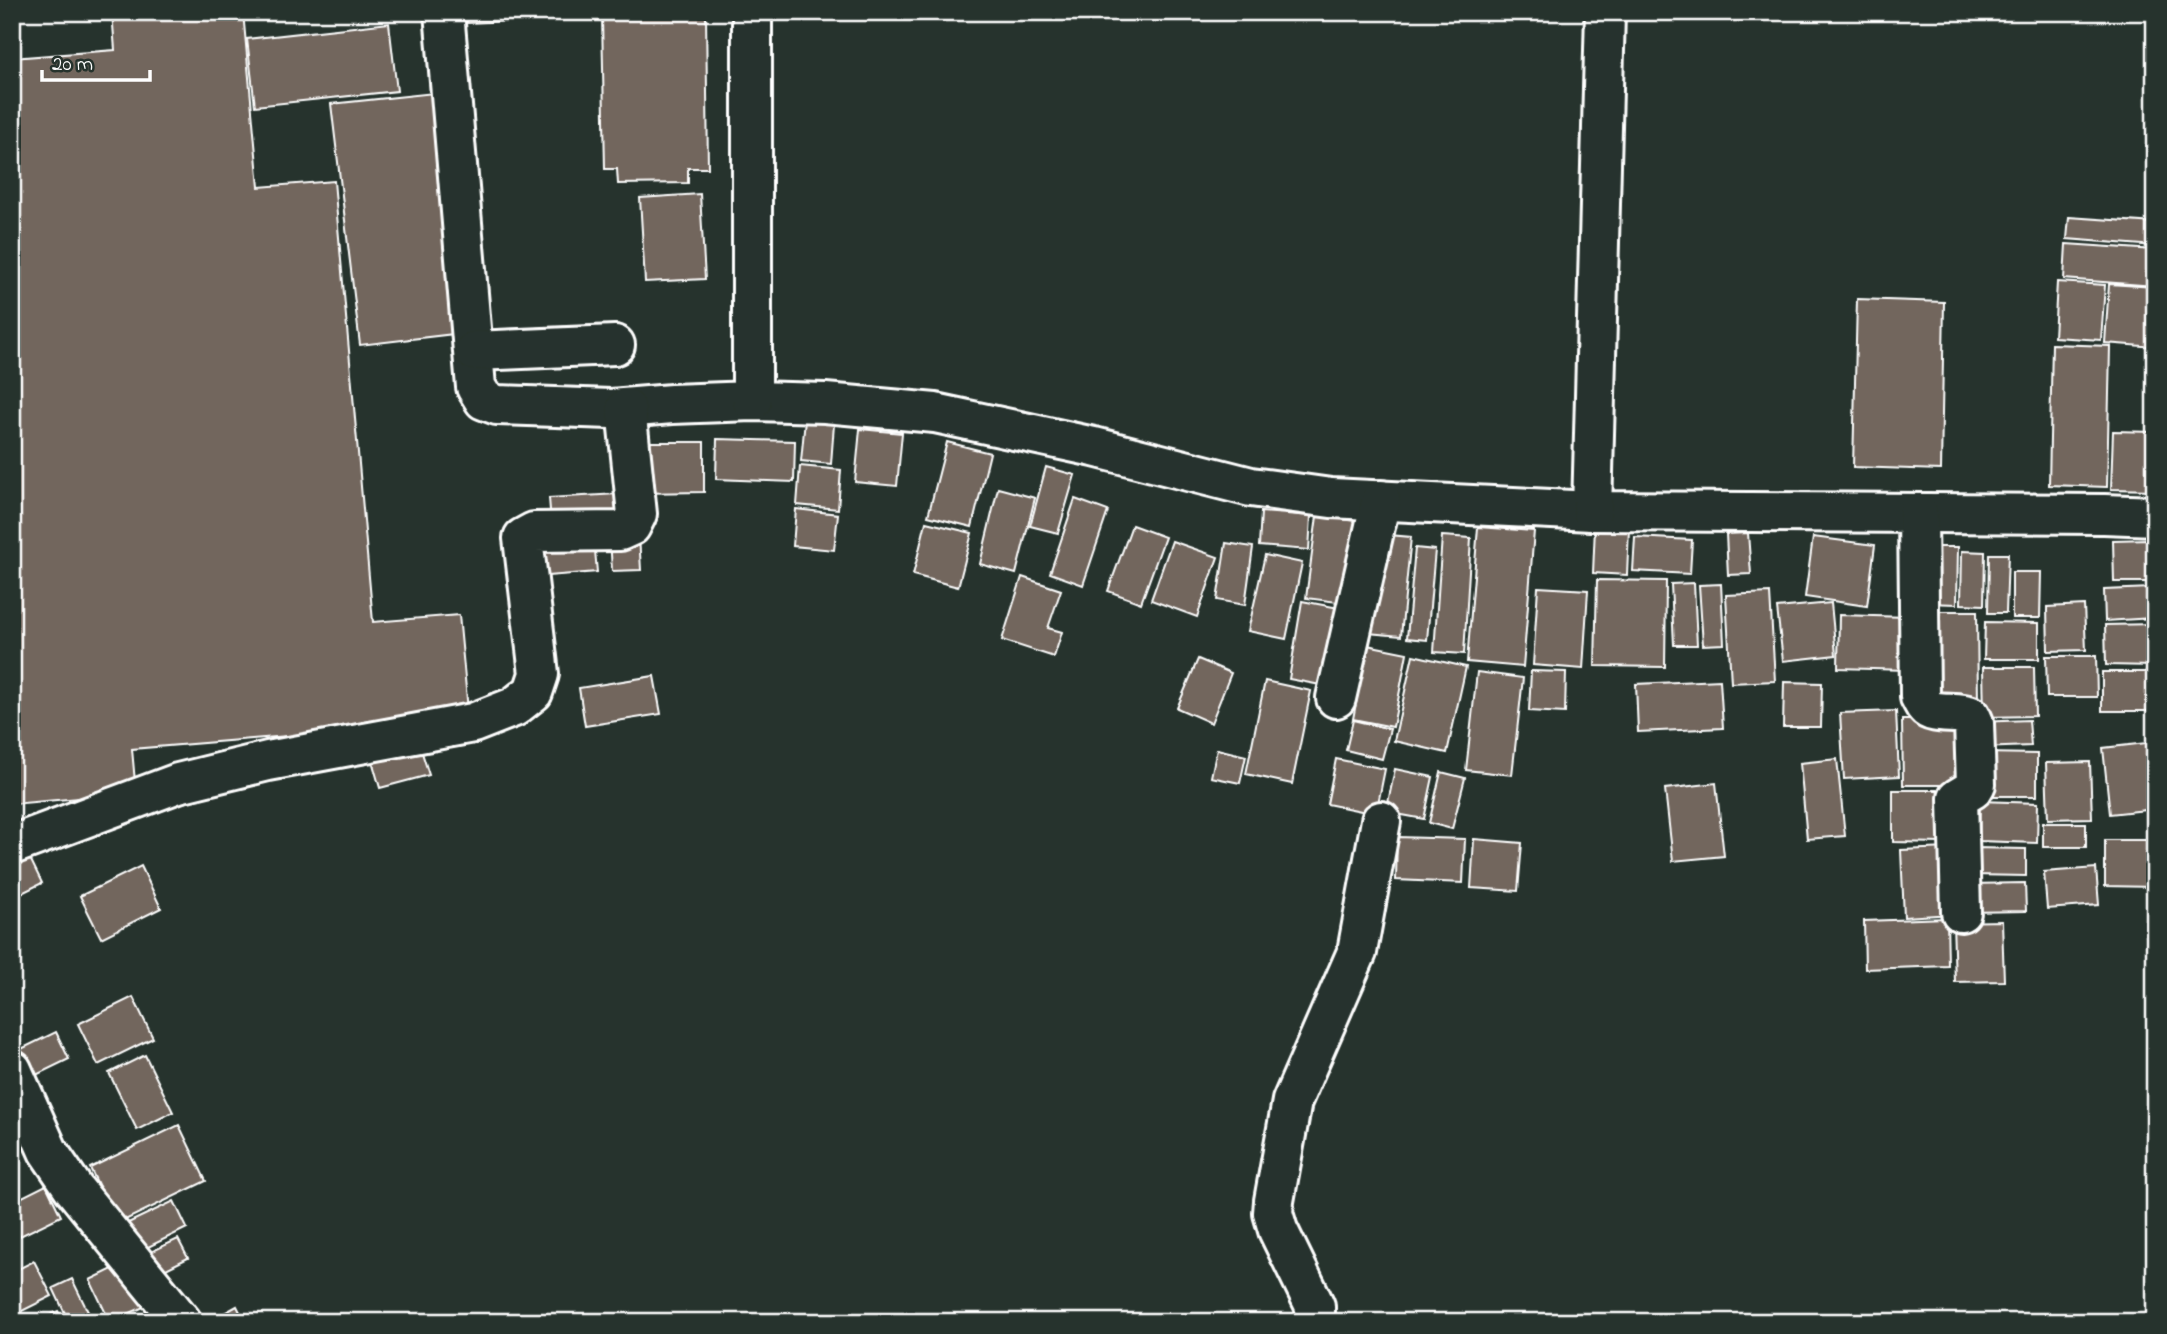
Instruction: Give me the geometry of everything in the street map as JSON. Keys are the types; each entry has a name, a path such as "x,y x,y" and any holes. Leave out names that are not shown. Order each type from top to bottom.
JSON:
{"street":[{"path":"444,12 476,387 484,400 497,405 611,410 672,404 752,401 825,403 935,413 1094,447 1251,487 1331,498 1592,511 2155,516"},
{"path":"752,12 752,401"},
{"path":"1592,511 1605,12"},
{"path":"474,351 615,345"},
{"path":"12,845 178,783 281,758 473,723 514,707 533,692 539,674 523,538 534,531 620,531 631,526 637,514 626,408"},
{"path":"1336,698 1381,500"},
{"path":"1918,513 1920,696 1926,708 1934,712 1962,712 1971,716 1973,723 1976,784 1973,789 1958,798 1961,912"},
{"path":"1315,1322 1315,1306 1274,1219 1274,1201 1292,1101 1357,952 1381,821"},
{"path":"12,1070 48,1151 74,1189 182,1322"}],"building":[{"path":"112,12 243,12 259,187 334,181 373,622 459,615 469,721 132,749 136,793 12,804 12,58 115,50"},
{"path":"466,12 598,12 598,17 467,23"},
{"path":"706,15 708,168 688,168 688,183 618,184 617,169 605,169 602,17"},
{"path":"389,23 397,91 255,106 247,39"},
{"path":"434,93 462,333 360,345 331,104"},
{"path":"700,194 705,279 645,282 640,198"},
{"path":"2069,217 2155,223 2155,246 2067,239"},
{"path":"2066,244 2155,250 2155,286 2064,279"},
{"path":"2057,282 2105,285 2101,340 2054,337"},
{"path":"2109,284 2155,287 2155,347 2105,343"},
{"path":"1857,299 1944,302 1941,470 1853,467"},
{"path":"2052,344 2110,346 2107,487 2049,485"},
{"path":"805,420 834,424 831,464 801,461"},
{"path":"860,429 902,433 897,486 855,482"},
{"path":"2113,431 2155,432 2155,490 2111,489"},
{"path":"717,439 795,441 794,482 716,479"},
{"path":"639,442 704,442 704,492 639,493"},
{"path":"947,442 990,453 972,527 928,516"},
{"path":"800,466 841,470 838,509 797,505"},
{"path":"1046,467 1075,475 1058,533 1030,526"},
{"path":"998,488 1035,498 1016,574 980,564"},
{"path":"618,494 619,519 551,523 549,498"},
{"path":"1075,499 1108,511 1083,585 1050,573"},
{"path":"796,509 838,514 834,550 793,546"},
{"path":"1261,512 1311,516 1309,550 1259,546"},
{"path":"1317,516 1357,521 1345,603 1306,598"},
{"path":"926,522 972,533 958,587 913,575"},
{"path":"1132,525 1165,537 1141,603 1108,591"},
{"path":"1478,527 1534,531 1523,667 1467,662"},
{"path":"1595,527 1629,528 1627,575 1593,573"},
{"path":"1748,533 1751,574 1728,575 1726,534"},
{"path":"1378,534 1411,537 1401,636 1368,633"},
{"path":"639,535 641,570 612,571 610,537"},
{"path":"1442,536 1471,538 1464,654 1434,652"},
{"path":"1635,537 1692,540 1690,574 1633,571"},
{"path":"1813,537 1875,545 1867,606 1805,597"},
{"path":"2149,539 2151,582 2114,582 2113,540"},
{"path":"594,540 597,572 548,576 544,544"},
{"path":"1172,541 1218,557 1197,617 1151,600"},
{"path":"1226,543 1253,547 1245,605 1217,600"},
{"path":"1928,547 1958,547 1957,604 1927,603"},
{"path":"1415,548 1435,550 1427,640 1407,638"},
{"path":"1962,551 1985,552 1984,605 1961,604"},
{"path":"1989,554 2008,554 2006,613 1988,613"},
{"path":"1265,555 1302,563 1286,639 1248,631"},
{"path":"2012,572 2041,572 2040,618 2012,618"},
{"path":"1022,577 1061,590 1048,628 1062,632 1054,657 1002,640"},
{"path":"1597,580 1666,581 1665,667 1595,666"},
{"path":"1694,583 1697,645 1674,645 1671,584"},
{"path":"1721,584 1724,644 1703,645 1699,585"},
{"path":"1538,587 1588,590 1583,669 1533,665"},
{"path":"2151,588 2153,618 2105,621 2104,590"},
{"path":"1770,593 1775,681 1731,683 1726,595"},
{"path":"1302,601 1339,608 1326,686 1289,679"},
{"path":"1831,603 1836,655 1783,661 1777,608"},
{"path":"2084,605 2086,650 2048,651 2047,607"},
{"path":"1933,611 1977,611 1978,704 1933,704"},
{"path":"1839,615 1908,617 1907,670 1838,668"},
{"path":"1985,622 2039,623 2039,659 1984,659"},
{"path":"2155,624 2155,666 2106,665 2105,625"},
{"path":"1367,645 1407,653 1393,727 1353,719"},
{"path":"1413,655 1466,667 1447,753 1394,741"},
{"path":"2046,656 2096,656 2097,697 2047,697"},
{"path":"1198,659 1231,673 1211,723 1177,708"},
{"path":"1983,667 2034,667 2035,716 1984,717"},
{"path":"1531,671 1566,672 1565,713 1529,711"},
{"path":"1477,672 1523,678 1512,775 1466,770"},
{"path":"2102,672 2155,672 2155,711 2102,711"},
{"path":"654,676 661,714 585,726 579,688"},
{"path":"1720,680 1723,728 1638,732 1636,684"},
{"path":"1265,681 1311,691 1292,784 1246,774"},
{"path":"1784,682 1822,683 1821,727 1783,727"},
{"path":"1896,711 1899,776 1844,779 1840,713"},
{"path":"1353,720 1390,729 1382,759 1346,750"},
{"path":"1902,720 1967,720 1967,785 1903,785"},
{"path":"2029,720 2031,746 1980,748 1978,722"},
{"path":"2155,742 2155,809 2110,814 2103,748"},
{"path":"419,743 429,775 380,788 371,757"},
{"path":"1217,749 1246,756 1240,783 1211,777"},
{"path":"1983,753 2037,754 2037,796 1983,796"},
{"path":"1336,759 1385,769 1376,814 1327,804"},
{"path":"1837,759 1845,836 1807,839 1800,763"},
{"path":"2090,762 2092,818 2048,819 2046,763"},
{"path":"1395,769 1433,777 1424,819 1386,812"},
{"path":"1441,772 1465,778 1452,829 1429,823"},
{"path":"1716,783 1724,856 1673,861 1665,789"},
{"path":"1893,790 1942,790 1942,843 1893,842"},
{"path":"1980,801 2038,803 2037,843 1979,841"},
{"path":"2043,823 2086,823 2086,847 2043,847"},
{"path":"1397,837 1465,839 1463,883 1396,880"},
{"path":"1474,839 1522,843 1518,891 1471,888"},
{"path":"2105,840 2155,840 2155,887 2105,886"},
{"path":"23,844 42,883 12,898 12,849"},
{"path":"1949,848 1953,914 1904,917 1901,850"},
{"path":"1973,848 2026,849 2026,876 1972,875"},
{"path":"141,866 161,908 101,938 80,896"},
{"path":"2096,868 2099,905 2047,909 2044,872"},
{"path":"2025,883 2026,911 1968,912 1968,884"},
{"path":"1947,918 1948,966 1865,969 1864,921"},
{"path":"2002,921 2004,981 1955,982 1953,922"},
{"path":"133,997 153,1038 98,1065 78,1024"},
{"path":"56,1032 69,1059 30,1078 17,1051"},
{"path":"145,1055 173,1112 137,1130 109,1073"},
{"path":"179,1125 206,1181 117,1224 90,1168"},
{"path":"46,1185 61,1216 12,1240 12,1202"},
{"path":"174,1201 187,1228 140,1251 126,1224"},
{"path":"178,1239 188,1258 148,1278 138,1258"},
{"path":"34,1261 52,1296 12,1316 12,1272"},
{"path":"125,1263 146,1306 110,1322 90,1280"},
{"path":"72,1279 93,1322 69,1322 53,1288"},
{"path":"237,1306 245,1322 208,1322"},
{"path":"58,1311 63,1322 35,1322"},
{"path":"159,1312 164,1322 138,1322"}]}
